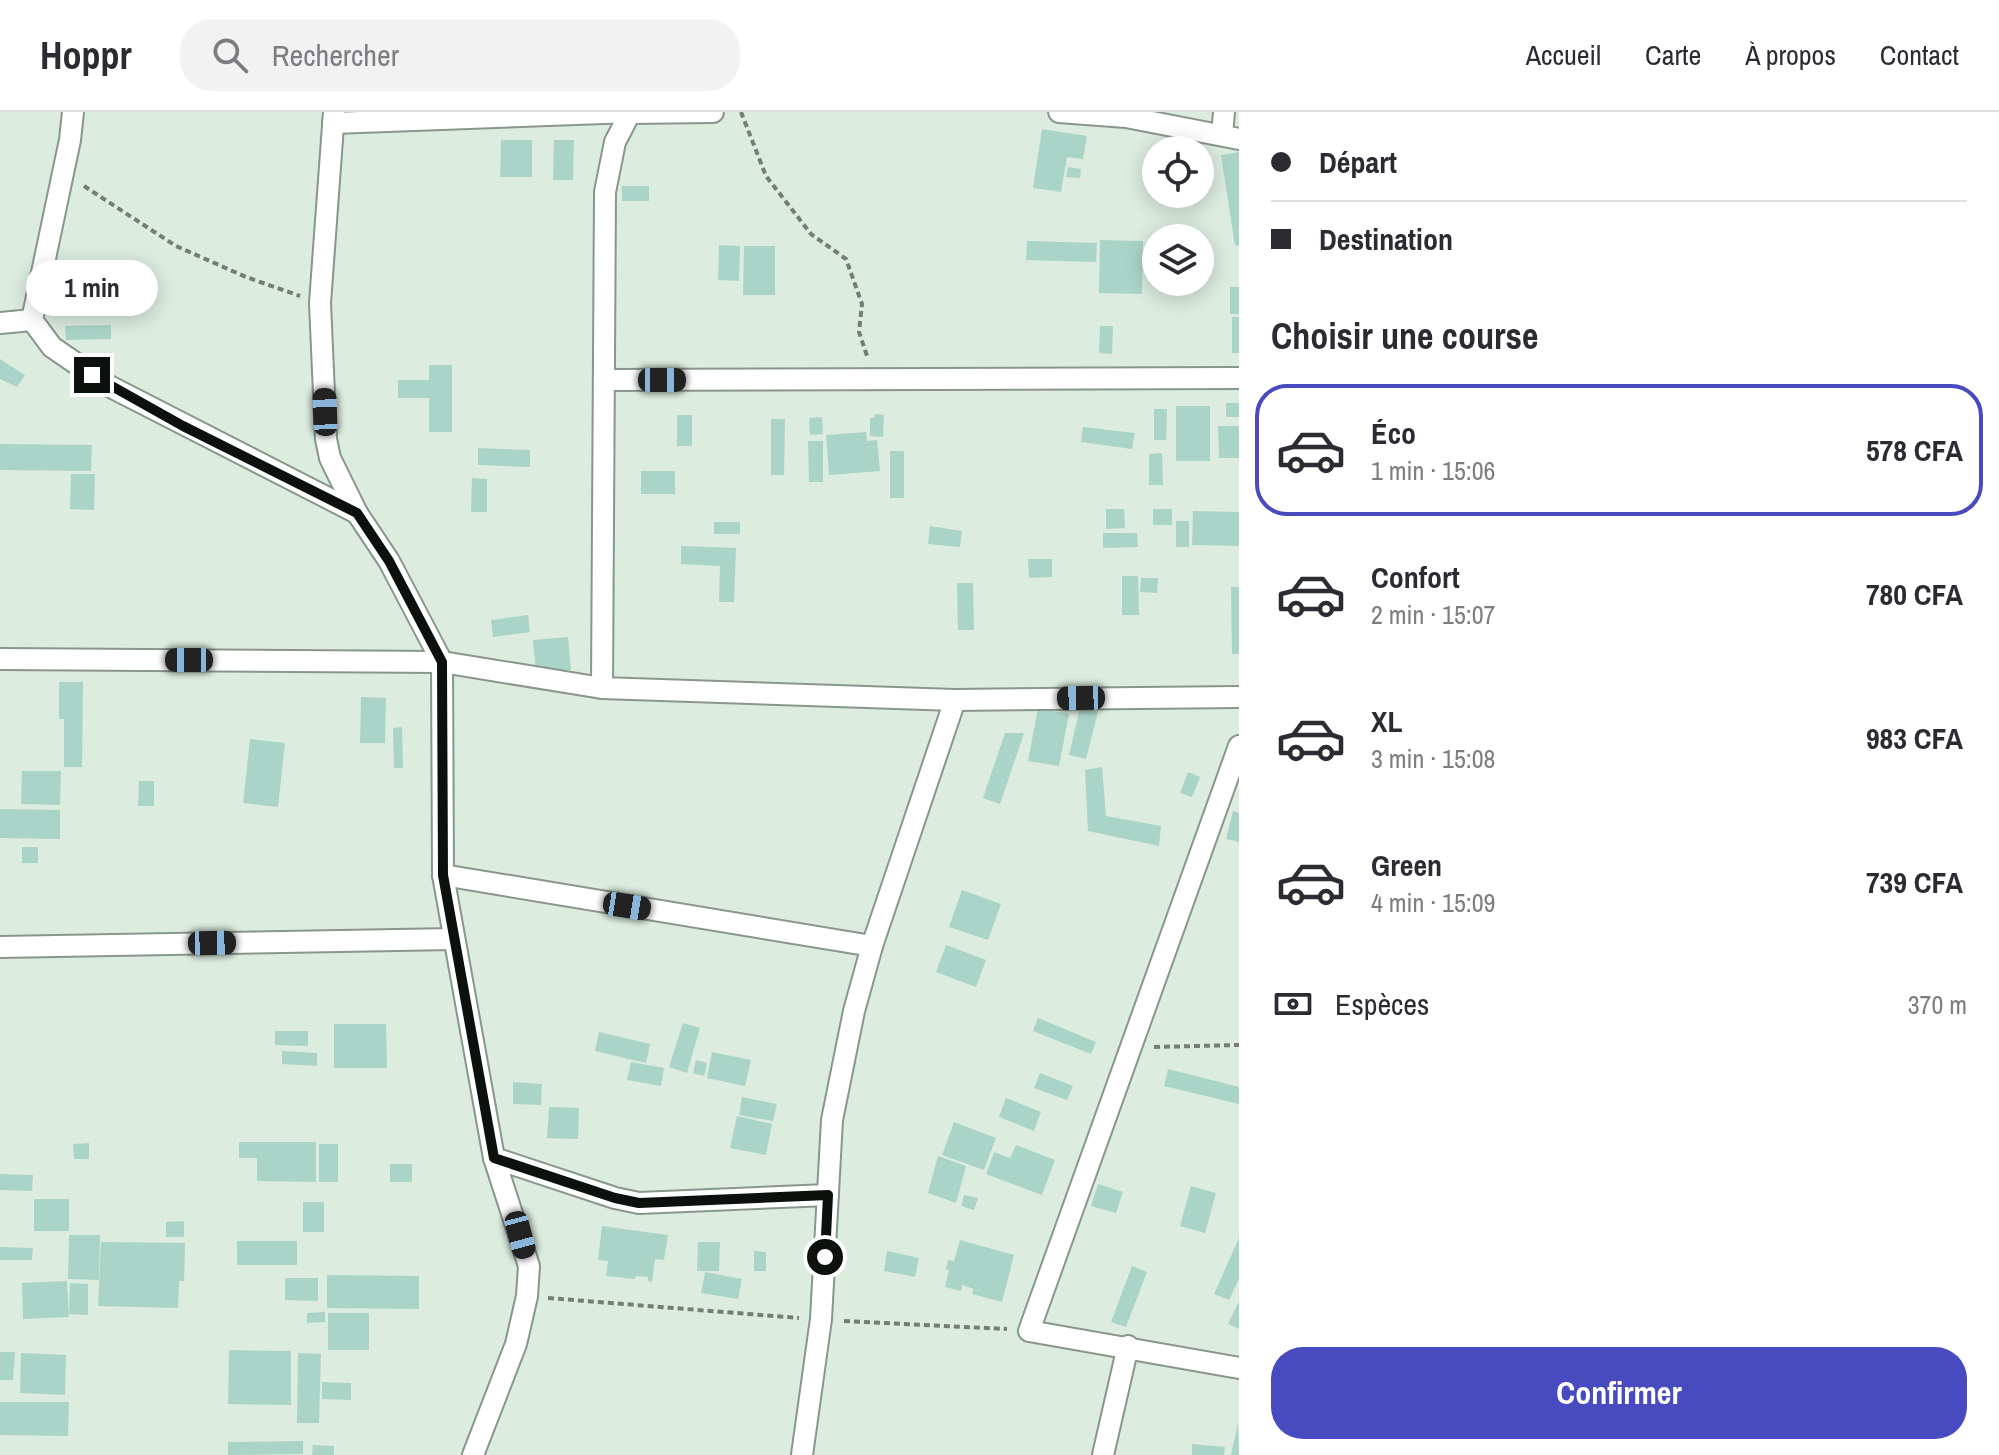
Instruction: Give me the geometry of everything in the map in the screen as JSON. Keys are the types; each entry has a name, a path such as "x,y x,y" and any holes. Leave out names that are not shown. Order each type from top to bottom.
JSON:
{"street":[{"path":"73,112 32,320 52,347 109,386 357,513"},
{"path":"473,1455 516,1344 527,1296 529,1266 494,1158 443,875 442,662 389,561 357,513 330,458 326,439 320,303 334,118 713,112"},
{"path":"1059,112 1126,117 1230,137 1224,112"},
{"path":"602,688 605,192 615,142 631,113"},
{"path":"0,323 32,320"},
{"path":"604,380 1239,378"},
{"path":"0,659 442,662 602,688 955,700 1239,697"},
{"path":"802,1455 821,1319 832,1120 854,1011 872,946 955,700"},
{"path":"1239,746 1029,1331 1128,1346 1239,1368"},
{"path":"443,875 872,946"},
{"path":"0,947 454,939"},
{"path":"494,1158 639,1203 828,1195"},
{"path":"1103,1455 1128,1346"}],"path":[{"path":"741,112 766,176 811,234 846,259 862,304 859,332 869,363 895,380"},
{"path":"62,172 176,246 246,277 320,303"},
{"path":"1132,1048 1239,1045"},
{"path":"527,1296 821,1319 1029,1331"}],"building":[{"path":"1042,129 1087,136 1083,159 1067,157 1061,192 1033,188"},
{"path":"501,140 532,140 532,177 500,177"},
{"path":"554,140 574,140 573,180 553,180"},
{"path":"1239,152 1239,245 1235,246 1221,155"},
{"path":"1068,167 1081,169 1080,178 1066,177"},
{"path":"622,186 649,186 649,201 622,201"},
{"path":"1100,240 1142,241 1142,294 1099,293"},
{"path":"1027,241 1097,243 1096,262 1026,260"},
{"path":"719,245 740,246 739,281 718,280"},
{"path":"744,246 775,246 775,295 743,295"},
{"path":"1230,287 1239,287 1239,314 1230,314"},
{"path":"1232,317 1239,317 1239,353 1232,353"},
{"path":"111,325 111,339 66,340 65,326"},
{"path":"1100,326 1113,326 1112,354 1099,353"},
{"path":"0,359 25,375 17,387 0,379"},
{"path":"429,365 452,365 452,432 429,432 429,398 398,398 398,380 429,380"},
{"path":"1226,403 1239,403 1239,417 1226,417"},
{"path":"1176,406 1210,406 1210,461 1176,461"},
{"path":"1154,409 1167,409 1166,440 1154,440"},
{"path":"875,414 884,415 883,437 870,436 870,418 874,418"},
{"path":"677,415 692,415 692,446 677,446"},
{"path":"822,417 823,434 810,435 809,418"},
{"path":"771,419 785,419 784,475 771,475"},
{"path":"1218,426 1239,426 1239,458 1219,458"},
{"path":"1083,427 1135,433 1132,449 1081,442"},
{"path":"866,432 867,441 877,440 880,471 829,475 826,435"},
{"path":"808,441 823,441 823,482 809,482"},
{"path":"0,444 92,445 91,471 0,470"},
{"path":"478,448 530,450 530,467 478,465"},
{"path":"890,451 904,451 904,498 890,498"},
{"path":"1162,453 1163,485 1149,485 1149,454"},
{"path":"641,471 675,471 675,494 641,494"},
{"path":"71,474 95,474 94,510 70,509"},
{"path":"472,478 487,479 487,512 471,512"},
{"path":"1106,509 1124,509 1125,528 1106,529"},
{"path":"1153,509 1172,509 1172,525 1153,525"},
{"path":"1193,511 1239,512 1239,546 1192,545"},
{"path":"1176,521 1189,521 1189,547 1176,547"},
{"path":"714,522 740,522 740,534 714,534"},
{"path":"930,526 962,531 960,547 928,544"},
{"path":"1103,533 1137,533 1138,547 1103,548"},
{"path":"681,546 736,548 734,602 719,602 720,566 681,564"},
{"path":"1028,559 1052,559 1052,577 1029,578"},
{"path":"1122,576 1138,576 1139,615 1122,615"},
{"path":"1141,578 1158,578 1157,593 1140,592"},
{"path":"957,583 973,583 974,630 958,630"},
{"path":"1231,587 1239,587 1239,654 1232,654"},
{"path":"528,615 530,632 493,637 491,620"},
{"path":"568,637 571,670 536,673 533,640"},
{"path":"59,682 83,682 82,767 64,767 64,719 59,719"},
{"path":"361,697 386,698 385,743 360,743"},
{"path":"1038,708 1069,714 1059,766 1028,761"},
{"path":"1080,708 1098,712 1086,759 1069,755"},
{"path":"402,727 403,768 394,768 393,728"},
{"path":"1005,733 1024,733 1000,804 983,798"},
{"path":"250,739 285,743 278,807 243,803"},
{"path":"1102,767 1106,816 1161,826 1159,846 1088,831 1085,770"},
{"path":"22,771 61,771 60,805 21,804"},
{"path":"1188,772 1200,777 1192,797 1180,793"},
{"path":"139,781 154,781 154,806 138,806"},
{"path":"0,809 60,810 60,839 0,838"},
{"path":"1233,811 1239,813 1239,842 1226,839"},
{"path":"22,847 38,847 38,863 22,863"},
{"path":"962,890 1001,904 988,940 949,927"},
{"path":"946,945 986,960 976,987 936,972"},
{"path":"1038,1018 1096,1042 1091,1054 1033,1031"},
{"path":"683,1023 700,1028 687,1073 669,1067"},
{"path":"334,1024 386,1024 387,1068 334,1068"},
{"path":"275,1031 308,1031 308,1046 275,1045"},
{"path":"599,1032 650,1044 646,1063 595,1051"},
{"path":"282,1051 317,1053 317,1066 282,1064"},
{"path":"712,1052 751,1060 745,1086 707,1078"},
{"path":"696,1060 707,1063 704,1076 693,1073"},
{"path":"631,1062 664,1068 661,1086 627,1080"},
{"path":"1168,1069 1239,1087 1239,1104 1164,1086"},
{"path":"1040,1073 1073,1086 1067,1100 1034,1088"},
{"path":"513,1082 542,1084 541,1105 513,1104"},
{"path":"742,1097 777,1104 773,1121 739,1115"},
{"path":"1006,1098 1041,1112 1034,1131 999,1117"},
{"path":"549,1107 579,1108 578,1139 547,1138"},
{"path":"737,1116 772,1124 766,1155 730,1148"},
{"path":"954,1122 996,1138 984,1170 942,1155"},
{"path":"239,1142 316,1142 316,1182 257,1181 257,1158 239,1158"},
{"path":"89,1143 89,1159 74,1159 73,1144"},
{"path":"319,1144 338,1144 338,1182 319,1182"},
{"path":"1016,1145 1055,1160 1042,1195 986,1174 994,1152 1010,1158"},
{"path":"938,1156 966,1166 956,1203 928,1193"},
{"path":"390,1164 412,1164 412,1182 390,1182"},
{"path":"0,1174 33,1175 32,1191 0,1190"},
{"path":"1098,1184 1123,1192 1116,1213 1091,1206"},
{"path":"1191,1186 1216,1193 1205,1233 1180,1226"},
{"path":"964,1195 978,1198 974,1210 961,1206"},
{"path":"34,1199 69,1199 69,1231 34,1231"},
{"path":"303,1202 324,1202 324,1232 303,1232"},
{"path":"184,1221 184,1237 166,1237 166,1222"},
{"path":"602,1226 668,1235 664,1260 655,1259 652,1282 648,1281 648,1277 606,1276 608,1261 598,1260"},
{"path":"69,1235 100,1235 99,1280 68,1279"},
{"path":"1239,1238 1239,1279 1229,1300 1214,1294"},
{"path":"960,1240 1014,1255 1002,1302 972,1294 974,1289 962,1285 961,1291 945,1287 948,1260 954,1261"},
{"path":"237,1241 297,1241 297,1265 237,1265"},
{"path":"101,1242 185,1243 184,1281 179,1281 178,1308 98,1306"},
{"path":"698,1242 720,1242 719,1271 697,1271"},
{"path":"0,1247 33,1248 32,1260 0,1260"},
{"path":"754,1251 766,1252 766,1271 754,1271"},
{"path":"887,1251 919,1258 915,1277 884,1271"},
{"path":"1132,1266 1147,1272 1126,1327 1111,1322"},
{"path":"705,1272 742,1279 738,1299 701,1293"},
{"path":"327,1275 419,1276 419,1309 327,1308"},
{"path":"285,1278 318,1278 318,1301 285,1300"},
{"path":"67,1281 69,1317 23,1319 22,1283"},
{"path":"70,1283 88,1284 88,1315 69,1314"},
{"path":"1239,1301 1239,1329 1228,1324"},
{"path":"325,1312 325,1322 307,1323 307,1313"},
{"path":"328,1313 369,1313 369,1350 328,1350"},
{"path":"229,1350 291,1351 291,1405 228,1404"},
{"path":"0,1352 15,1352 13,1380 0,1380"},
{"path":"21,1353 66,1355 65,1395 20,1393"},
{"path":"298,1353 321,1354 319,1423 297,1423"},
{"path":"322,1382 351,1383 351,1400 322,1399"},
{"path":"0,1402 69,1402 68,1436 0,1435"},
{"path":"1238,1423 1239,1455 1231,1455"},
{"path":"303,1441 303,1454 228,1455 228,1442"},
{"path":"1192,1444 1225,1447 1224,1455 1192,1455"},
{"path":"313,1445 334,1446 334,1455 312,1455"}],"route":[{"path":"92,375 183,426 357,513 389,561 442,662 443,875 494,1158 639,1203 828,1195 825,1257"}]}
